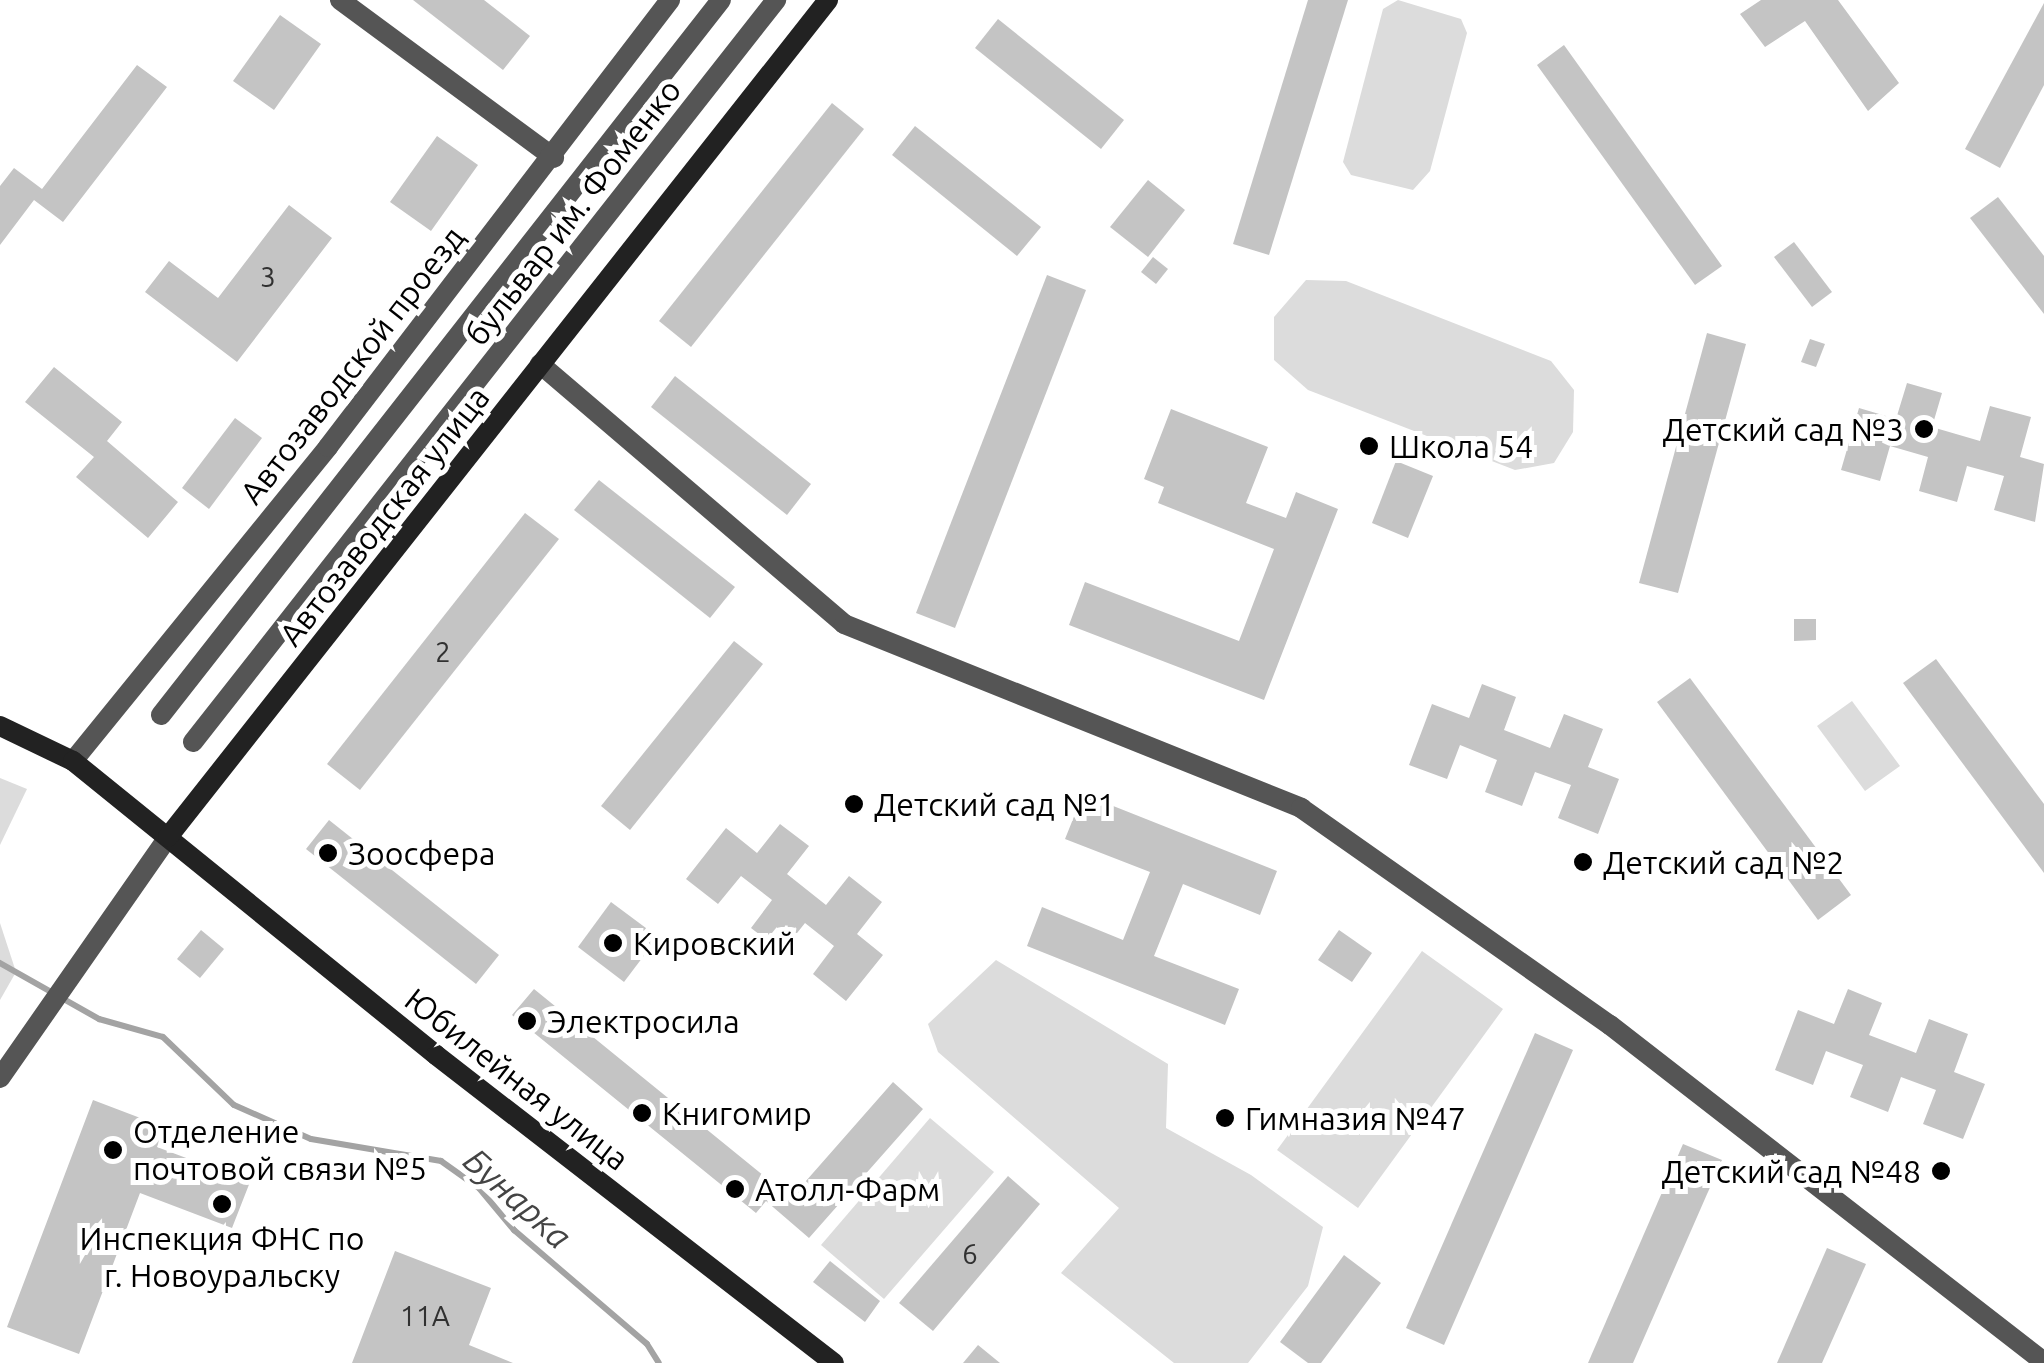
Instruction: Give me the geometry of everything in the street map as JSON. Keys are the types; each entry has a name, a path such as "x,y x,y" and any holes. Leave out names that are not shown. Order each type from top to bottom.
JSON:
{"street":[{"path":"340,0 554,158"},
{"name":"Автозаводской проезд","path":"74,762 554,158 670,0"},
{"name":"бульвар им. Фоменко","path":"161,715 720,0"},
{"name":"бульвар им. Фоменко","path":"193,742 776,0"},
{"name":"Автозаводская улица","path":"0,1078 35,1022 168,836 828,0"},
{"path":"540,364 844,624 1302,808 1610,1025 2044,1362"},
{"name":"Юбилейная улица","path":"0,726 74,762 436,1056 834,1363"}],"shaded area":[{"path":"1398,0 1461,19 1467,33 1430,171 1413,190 1351,175 1343,162 1383,9"},
{"path":"1306,280 1346,281 1551,361 1574,390 1573,432 1554,463 1515,470 1308,390 1274,360 1274,317"},
{"path":"1852,701 1900,766 1865,791 1817,726"},
{"path":"0,778 27,789 0,845"},
{"path":"0,923 16,972 0,1000"},
{"path":"1422,951 1503,1009 1358,1208 1277,1150"},
{"path":"996,960 1168,1064 1166,1128 1251,1175 1323,1227 1308,1286 1248,1363 1174,1363 1061,1273 1119,1208 938,1052 928,1024"},
{"path":"930,1118 994,1172 884,1299 821,1245"}],"building":[{"path":"413,0 484,0 530,36 503,70"},
{"path":"1308,0 1348,0 1269,255 1233,244"},
{"path":"1761,0 1838,0 1899,83 1868,111 1805,21 1765,47 1740,14"},
{"path":"2044,3 2044,85 2000,168 1965,149"},
{"path":"280,15 321,44 274,110 233,81"},
{"path":"998,19 1124,120 1101,149 975,48"},
{"path":"1564,45 1722,266 1695,285 1537,65"},
{"path":"137,65 167,87 63,222 34,200 0,245 0,186 14,168 42,189"},
{"path":"832,103 864,129 691,347 659,321"},
{"path":"915,126 1041,227 1017,256 892,155"},
{"path":"437,136 478,165 431,231 390,202"},
{"path":"1148,180 1185,210 1148,257 1110,227"},
{"path":"1998,197 2044,256 2044,314 1970,218"},
{"path":"289,205 332,238 237,362 145,292 169,261 218,298"},
{"path":"1794,242 1832,292 1812,307 1774,257"},
{"path":"1153,257 1168,269 1156,284 1141,272"},
{"path":"1047,275 1086,290 955,628 916,613"},
{"path":"1707,333 1746,344 1678,593 1639,583"},
{"path":"1810,339 1825,344 1816,367 1801,362"},
{"path":"54,367 122,422 107,441 178,502 148,538 76,477 94,457 25,402"},
{"path":"675,376 811,484 787,515 651,407"},
{"path":"1907,383 1942,393 1932,427 1980,441 1990,406 2031,417 2020,457 2044,464 2035,522 1994,510 2004,476 1967,466 1957,502 1919,491 1928,457 1890,446 1880,481 1841,470 1859,408 1896,419"},
{"path":"1171,409 1268,447 1246,503 1286,518 1296,492 1338,509 1264,700 1069,625 1085,582 1239,641 1274,549 1158,503 1164,487 1144,479"},
{"path":"235,418 262,438 209,509 182,488"},
{"path":"1396,461 1433,476 1408,538 1372,523"},
{"path":"599,480 735,587 710,618 574,510"},
{"path":"525,513 559,539 360,790 327,764"},
{"path":"1794,619 1816,619 1816,640 1794,641"},
{"path":"734,641 763,664 630,830 601,806"},
{"path":"1936,659 2044,804 2044,873 1903,683"},
{"path":"1690,678 1851,895 1818,920 1657,702"},
{"path":"1482,684 1516,697 1504,730 1550,748 1564,714 1603,729 1588,767 1619,779 1598,834 1558,818 1571,785 1535,772 1522,806 1485,792 1497,760 1460,745 1447,779 1409,765 1432,704 1469,718"},
{"path":"1083,794 1277,871 1260,915 1183,884 1154,956 1239,989 1225,1025 1027,946 1042,907 1123,940 1150,872 1065,839"},
{"path":"329,820 499,955 476,984 306,849"},
{"path":"780,824 809,846 787,874 826,905 849,876 882,902 857,934 883,955 846,1001 813,974 834,946 805,923 782,952 751,928 772,900 741,876 718,904 686,879 726,828 757,853"},
{"path":"611,902 658,937 624,982 578,947"},
{"path":"201,930 224,949 200,978 177,959"},
{"path":"1339,930 1372,953 1352,982 1318,960"},
{"path":"534,989 791,1198 893,1082 923,1109 809,1238 766,1201 756,1213 512,1015"},
{"path":"1848,989 1882,1003 1869,1035 1916,1053 1929,1019 1968,1034 1954,1072 1985,1084 1963,1139 1923,1124 1936,1090 1901,1077 1888,1112 1850,1097 1863,1065 1826,1051 1813,1085 1775,1070 1798,1010 1834,1024"},
{"path":"1535,1033 1573,1050 1444,1345 1406,1328"},
{"path":"93,1100 164,1127 157,1147 250,1182 232,1228 140,1193 79,1354 7,1327"},
{"path":"1683,1144 1722,1160 1633,1363 1588,1363"},
{"path":"1008,1176 1040,1204 933,1331 899,1303"},
{"path":"1827,1248 1866,1264 1822,1363 1777,1363"},
{"path":"395,1251 491,1288 469,1345 513,1363 352,1363"},
{"path":"1344,1255 1381,1283 1321,1363 1308,1363 1280,1342"},
{"path":"830,1261 880,1301 865,1322 813,1282"},
{"path":"978,1345 1000,1363 963,1363"}],"waterway":[{"name":"Бунарка","path":"0,963 99,1019 163,1037 234,1105 311,1139 441,1161 479,1188 514,1230 647,1344 659,1363"}],"place":[{"name":"Детский сад №3","path":"1924,429"},
{"name":"Школа 54","path":"1369,446"},
{"name":"Детский сад №1","path":"854,804"},
{"name":"Зоосфера","path":"328,853"},
{"name":"Детский сад №2","path":"1583,862"},
{"name":"Кировский","path":"613,943"},
{"name":"Электросила","path":"527,1021"},
{"name":"Книгомир","path":"642,1113"},
{"name":"Гимназия №47","path":"1225,1118"},
{"name":"Отделение почтовой связи №5","path":"113,1150"},
{"name":"Детский сад №48","path":"1941,1171"},
{"name":"Атолл-Фарм","path":"735,1189"},
{"name":"Инспекция ФНС по г. Новоуральску","path":"222,1204"}]}
